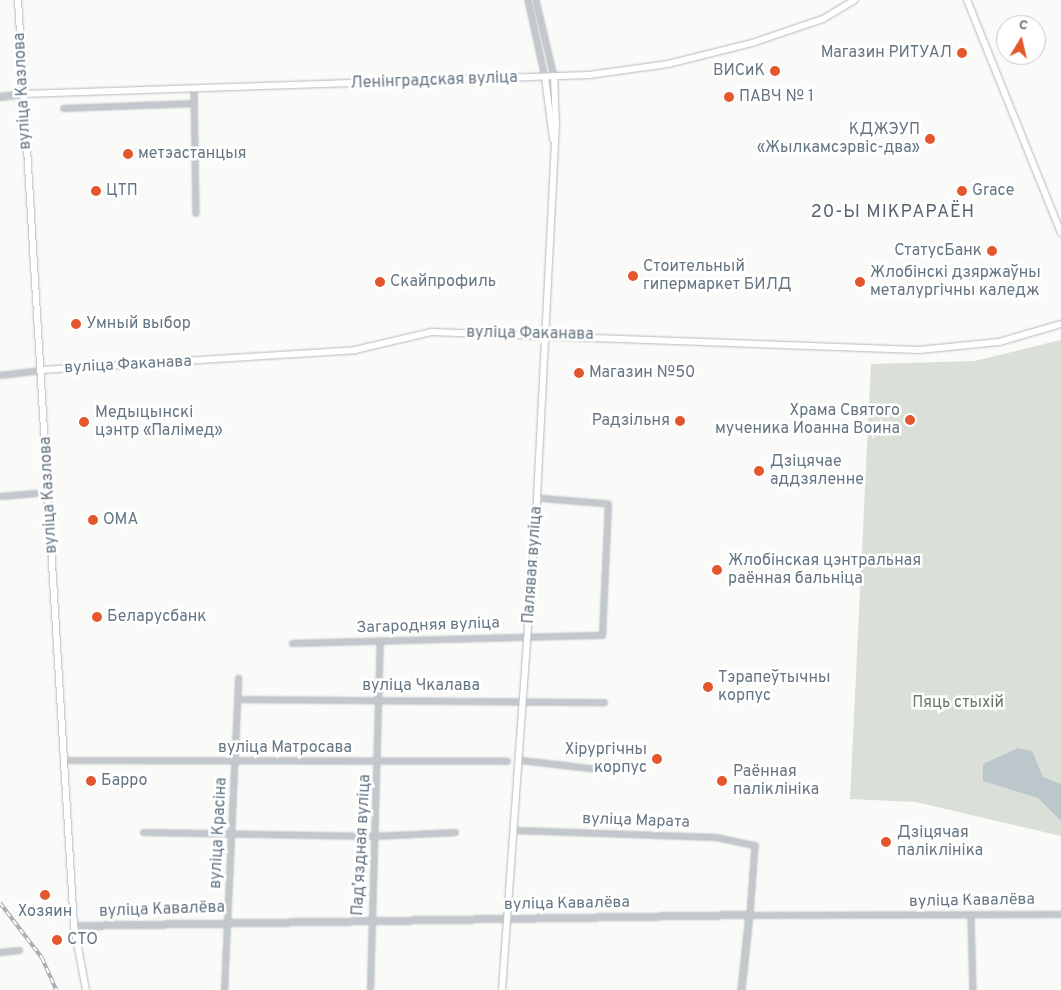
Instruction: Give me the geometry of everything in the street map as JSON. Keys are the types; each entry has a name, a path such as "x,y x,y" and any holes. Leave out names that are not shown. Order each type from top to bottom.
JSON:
{"main road":[{"name":"вуліца Казлова","path":"18,0 74,926 86,990"},
{"name":"Ленінградская вуліца","path":"23,94 545,77 628,70 710,54 803,27 855,0"},
{"path":"967,0 1061,233"},
{"name":"Палявая вуліца","path":"502,990 521,760 537,498 554,140 554,76"},
{"name":"Палявая вуліца","path":"545,77 554,140"},
{"name":"вуліца Факанава","path":"41,370 355,350 431,332 546,333 919,350 1000,342 1061,324"}],"street":[{"path":"528,0 545,77"},
{"path":"536,0 554,76"},
{"path":"194,89 196,213"},
{"name":"Ленінградская вуліца","path":"0,97 23,94"},
{"path":"63,108 194,103"},
{"name":"вуліца Факанава","path":"0,374 41,370"},
{"path":"0,496 49,492"},
{"name":"Загародняя вуліца","path":"292,643 529,635 602,635 608,582 608,504 537,498"},
{"name":"Падʼяздная вуліца","path":"370,990 374,836 379,761 380,641"},
{"name":"вуліца Красіна","path":"224,990 238,678"},
{"name":"вуліца Чкалава","path":"238,699 525,698 604,702"},
{"name":"вуліца Матросава","path":"63,760 507,761"},
{"path":"521,760 599,769"},
{"name":"вуліца Марата","path":"515,830 716,837 755,845 750,915"},
{"path":"143,832 374,836 455,832"},
{"name":"вуліца Кавалёва","path":"74,926 371,919 1061,914"},
{"path":"742,990 750,915"},
{"path":"971,916 972,990"},
{"path":"0,952 19,950"}],"green space":[{"name":"Пяць стыхій","path":"1061,340 1061,836 916,802 850,799 871,364 974,361"}],"shaded area":[{"path":"1018,748 1032,751 1043,777 1061,784 1061,821 1038,798 983,781 983,764"}],"railway":[{"path":"0,903 42,958 56,990"}],"place":[{"name":"Магазин РИТУАЛ","path":"962,53"},
{"name":"ВИСиК","path":"775,71"},
{"name":"ПАВЧ № 1","path":"729,97"},
{"name":"КДЖЭУП «Жылкамсэрвіс-два»","path":"930,139"},
{"name":"метэастанцыя","path":"128,154"},
{"name":"ЦТП","path":"96,191"},
{"name":"Grace","path":"962,191"},
{"name":"СтатусБанк","path":"992,251"},
{"name":"Стоительный гипермаркет БИЛД","path":"633,276"},
{"name":"Скайпрофиль","path":"380,282"},
{"name":"Жлобінскі дзяржаўны металургічны каледж","path":"860,282"},
{"name":"Умный выбор","path":"76,324"},
{"name":"Магазин №50","path":"579,373"},
{"name":"Храма Святого мученика Иоанна Воина","path":"910,420"},
{"name":"Радзільня","path":"680,421"},
{"name":"Медыцынскі цэнтр «Палімед»","path":"84,422"},
{"name":"Дзіцячае аддзяленне","path":"759,471"},
{"name":"ОМА","path":"93,520"},
{"name":"Жлобінская цэнтральная раённая бальніца","path":"717,570"},
{"name":"Беларусбанк","path":"97,617"},
{"name":"Тэрапеўтычны корпус","path":"708,687"},
{"name":"Хірургічны корпус","path":"657,759"},
{"name":"Барро","path":"91,781"},
{"name":"Раённая паліклініка","path":"722,781"},
{"name":"Дзіцячая паліклініка","path":"886,842"},
{"name":"Хозяин","path":"45,895"},
{"name":"СТО","path":"57,940"}],"district":[{"name":"20-Ы МІКРАРАЁН","path":"893,213"}]}
